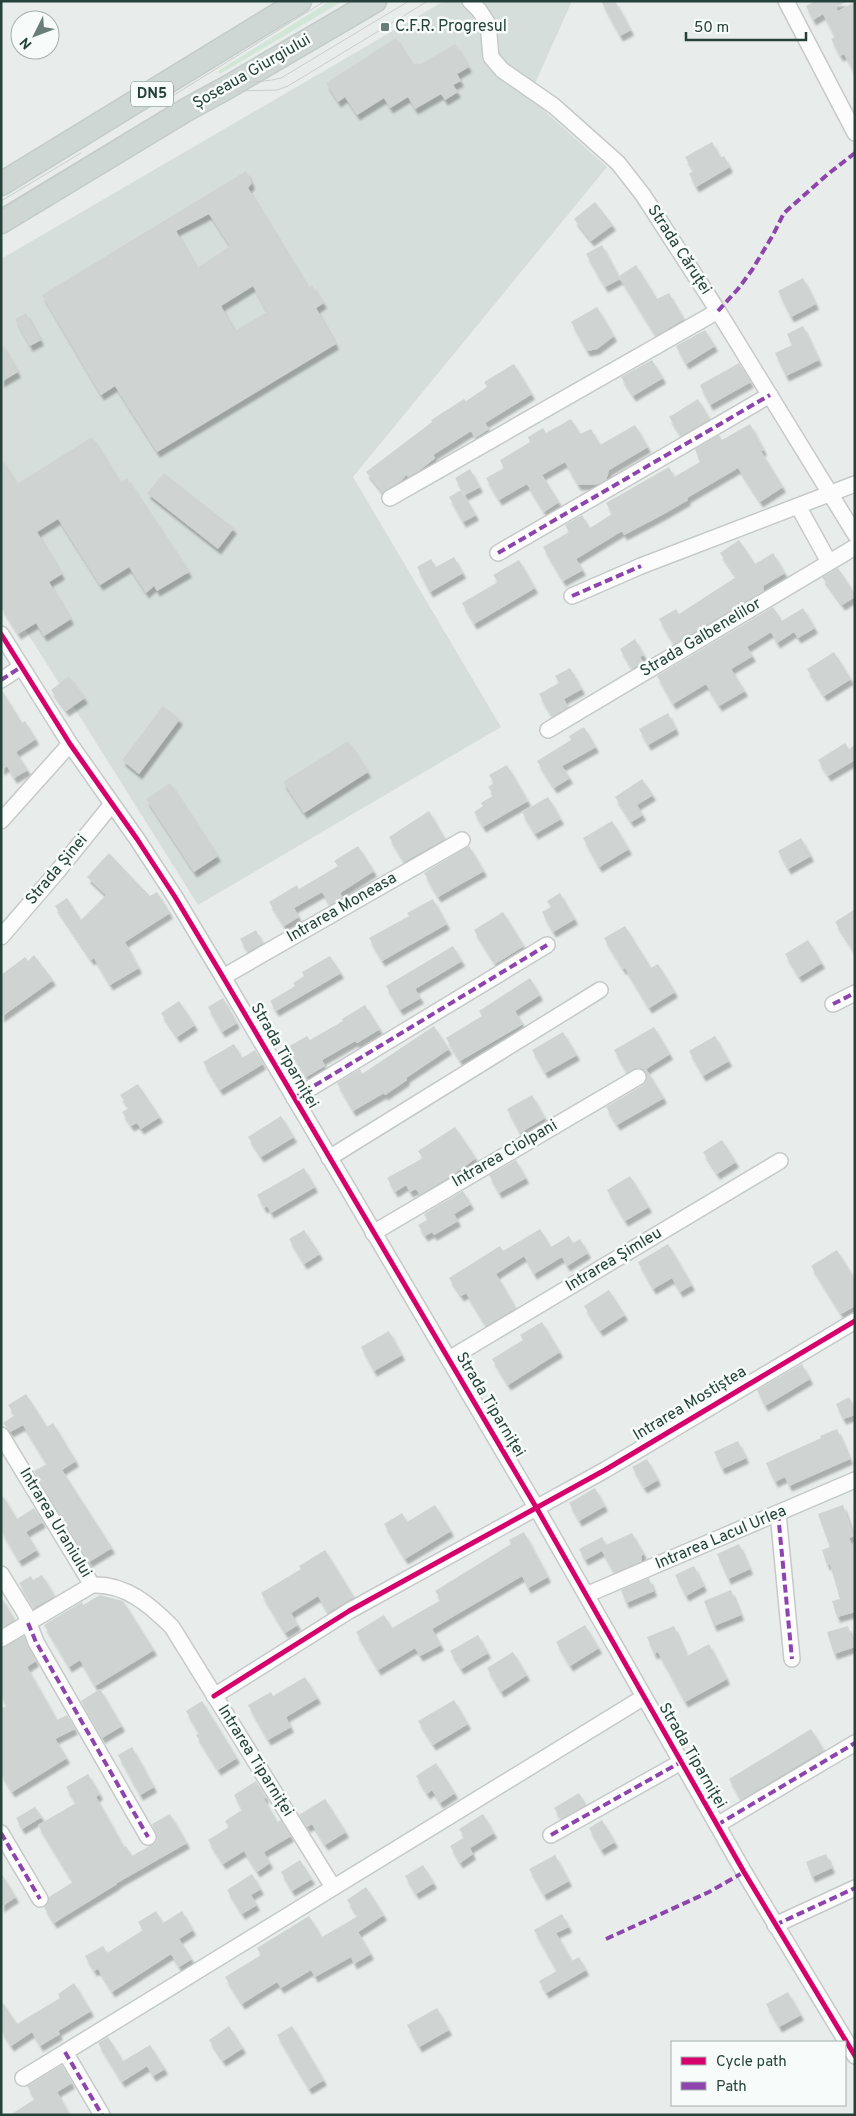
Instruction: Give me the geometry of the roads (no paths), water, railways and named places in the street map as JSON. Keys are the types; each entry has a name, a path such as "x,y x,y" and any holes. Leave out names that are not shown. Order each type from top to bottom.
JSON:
{"main road":[{"name":"Șoseaua Giurgiului","path":"1,184 169,84 300,1"},
{"name":"Șoseaua Giurgiului","path":"1,222 186,110 375,1"},
{"path":"169,84 186,110"}],"street":[{"name":"Strada Căruței","path":"470,1 479,10 488,24 492,57 502,70 554,106 618,163 643,195 718,311 855,534"},
{"path":"786,1 855,133"},
{"path":"390,498 718,311"},
{"path":"498,553 770,395"},
{"path":"572,596 642,566 855,484"},
{"path":"798,506 828,562"},
{"name":"Strada Galbenelilor","path":"548,730 855,547"},
{"name":"Strada Tiparniței","path":"1,634 70,744 175,897 536,1507 775,1925 846,2041"},
{"path":"1,680 21,667"},
{"path":"1,821 70,744"},
{"name":"Strada Șinei","path":"1,936 57,872 112,804"},
{"name":"Intrarea Moneasa","path":"223,977 462,840"},
{"name":"Strada Tiparniței","path":"294,1098 548,945"},
{"path":"329,1158 600,990"},
{"path":"834,1004 855,993"},
{"name":"Intrarea Ciolpani","path":"373,1233 638,1076"},
{"name":"Intrarea Șimleu","path":"448,1359 780,1161"},
{"name":"Intrarea Mostiștea","path":"214,1696 349,1611 613,1465 855,1321"},
{"name":"Intrarea Uraniului","path":"1,1435 92,1585"},
{"name":"Intrarea Lacul Urlea","path":"586,1595 855,1480"},
{"path":"778,1513 792,1659"},
{"path":"1,1574 25,1613 36,1642 148,1837"},
{"name":"Intrarea Tiparniței","path":"92,1585 104,1584 118,1588 154,1609 172,1627 333,1887"},
{"path":"1,1639 92,1585"},
{"path":"23,2078 644,1697"},
{"path":"717,1825 855,1743"},
{"path":"551,1835 681,1762"},
{"path":"1,1833 40,1899"},
{"path":"775,1925 855,1888"},
{"name":"Strada Tiparniței","path":"846,2041 855,2056"},
{"path":"65,2052 102,2115"}],"tram line":[{"path":"166,100 325,1"},
{"path":"1,210 198,90 223,83 281,78 409,1"},
{"path":"236,91 277,90 288,86 428,1"},
{"path":"1,201 81,153"}],"place":[{"name":"C.F.R. Progresul","path":"385,27"}]}
